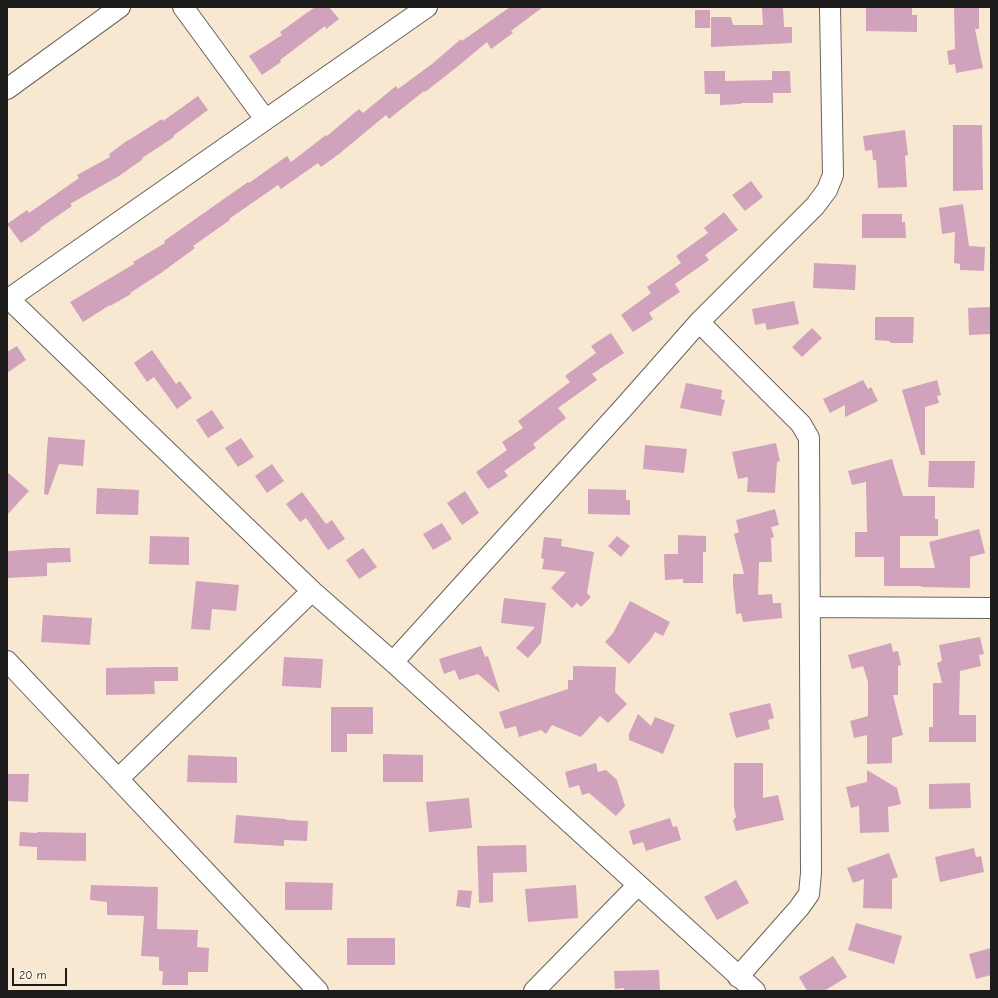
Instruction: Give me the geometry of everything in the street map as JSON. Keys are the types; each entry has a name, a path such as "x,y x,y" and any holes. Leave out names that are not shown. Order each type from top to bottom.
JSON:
{"street":[{"path":"7,89 120,7"},
{"path":"182,7 265,119"},
{"path":"427,7 8,300 312,591 394,662 755,991"},
{"path":"394,662 699,322 815,206 827,190 833,175 830,7"},
{"path":"699,322 801,424 809,438 811,874 809,894 799,908 738,977"},
{"path":"118,779 312,591"},
{"path":"810,607 991,608"},
{"path":"7,661 318,991"},
{"path":"534,991 638,885"}],"building":[{"path":"315,7 329,7 339,19 326,29 325,26 280,60 281,62 262,75 249,56 282,35 280,32"},
{"path":"510,7 543,7 511,31 513,33 491,49 487,42 425,92 424,91 389,119 386,115 321,167 318,163 281,189 278,185 193,246 195,248 161,273 130,293 131,294 83,322 70,302 134,264 133,262 165,243 164,241 287,156 291,162 326,135 327,136 359,109 363,113 396,86 398,89 432,64 461,39 462,41"},
{"path":"783,7 784,27 792,27 792,43 711,47 711,17 731,17 733,25 763,25 762,8"},
{"path":"866,7 912,7 912,15 917,15 917,32 866,31"},
{"path":"954,7 979,7 979,29 975,29 983,68 956,73 955,64 949,65 947,51 955,49"},
{"path":"695,10 710,10 710,28 695,28"},
{"path":"704,71 725,71 725,81 772,80 772,71 790,71 791,93 773,93 773,103 741,103 720,105 720,94 705,94"},
{"path":"198,96 208,110 173,136 174,137 142,158 143,159 119,176 70,204 72,206 21,243 7,224 27,210 29,213 79,178 77,175 110,157 109,154 128,140 162,119 163,121"},
{"path":"953,125 982,125 983,190 953,191"},
{"path":"905,130 908,155 905,156 907,187 878,188 876,160 873,160 872,150 865,151 863,136"},
{"path":"751,181 763,197 745,211 732,195"},
{"path":"963,204 969,246 985,247 984,271 960,270 960,264 954,263 955,232 942,234 939,208"},
{"path":"724,212 738,230 705,255 709,260 675,284 680,292 649,313 653,319 633,332 621,315 651,293 647,287 681,263 676,256 708,233 704,228"},
{"path":"862,214 902,214 902,222 905,222 906,238 862,238"},
{"path":"814,263 856,265 855,290 813,288"},
{"path":"794,301 799,324 767,330 765,323 755,325 752,309"},
{"path":"991,307 991,334 969,335 968,308"},
{"path":"875,317 914,317 913,343 891,343 889,341 875,340"},
{"path":"812,328 822,338 802,357 792,347"},
{"path":"611,333 624,353 592,374 597,380 558,408 566,418 533,444 536,448 504,471 508,476 488,489 476,472 507,450 502,442 523,428 518,421 570,382 565,376 596,353 591,346"},
{"path":"17,346 26,360 7,373 7,352"},
{"path":"152,350 176,384 180,381 192,398 177,409 154,377 147,382 134,363"},
{"path":"863,380 868,389 871,387 878,401 845,417 845,405 830,413 823,399"},
{"path":"937,380 941,395 937,396 939,403 925,407 925,455 921,455 902,390"},
{"path":"686,383 722,390 721,399 725,400 721,416 680,408"},
{"path":"212,410 224,428 208,438 196,420"},
{"path":"48,437 85,440 83,466 59,464 48,495 44,494"},
{"path":"241,438 254,457 238,467 225,448"},
{"path":"776,443 780,461 777,462 775,493 747,492 748,477 738,479 732,452"},
{"path":"645,445 687,449 684,473 643,469"},
{"path":"892,459 903,496 935,496 935,519 938,519 938,536 900,536 900,568 935,568 929,542 979,529 985,553 970,557 970,588 884,586 884,557 855,557 855,532 867,532 866,482 852,485 848,471"},
{"path":"929,461 975,461 974,488 928,487"},
{"path":"272,464 284,481 267,493 255,476"},
{"path":"7,472 29,491 7,515"},
{"path":"97,488 139,490 138,515 96,514"},
{"path":"588,489 626,490 626,500 630,500 630,515 588,514"},
{"path":"465,491 479,513 462,525 447,503"},
{"path":"302,492 326,524 332,520 345,539 328,550 306,518 300,522 286,504"},
{"path":"775,509 779,525 771,527 774,537 771,538 772,562 759,562 758,595 772,594 773,603 781,603 782,618 743,622 741,613 736,614 733,585 733,574 744,574 734,534 739,532 736,520"},
{"path":"442,523 452,539 433,550 423,534"},
{"path":"678,535 706,536 706,552 703,552 703,583 683,583 683,579 665,580 664,554 678,554"},
{"path":"150,536 189,537 189,565 149,564"},
{"path":"617,536 630,546 621,557 608,546"},
{"path":"544,537 562,539 561,546 594,552 587,593 591,597 581,607 577,603 572,608 551,588 566,572 542,569 544,559 541,558"},
{"path":"70,548 71,562 47,563 47,576 7,578 7,551"},
{"path":"363,548 377,567 359,579 346,560"},
{"path":"196,581 239,585 236,611 212,609 210,630 191,629"},
{"path":"504,598 546,603 541,643 528,658 516,648 535,627 501,623"},
{"path":"630,601 670,622 663,636 655,632 651,639 629,664 605,642 613,633"},
{"path":"43,615 92,618 90,645 41,642"},
{"path":"980,637 984,654 979,655 981,666 960,671 959,715 976,715 976,742 929,742 929,727 933,727 933,683 942,683 937,663 942,661 939,645"},
{"path":"891,643 893,652 898,651 901,665 898,666 898,695 893,695 903,735 892,738 892,763 867,764 867,735 854,738 850,721 868,716 868,682 863,666 852,669 848,655"},
{"path":"481,646 485,657 488,656 500,693 478,674 459,680 455,670 444,674 439,659"},
{"path":"284,657 323,659 321,688 282,686"},
{"path":"573,666 616,667 615,692 627,704 608,723 600,716 581,737 552,725 546,734 541,730 519,737 516,726 505,729 499,712 568,689 568,680 573,680"},
{"path":"178,667 178,681 154,681 155,694 106,695 106,668"},
{"path":"770,703 774,718 768,720 770,729 736,738 729,713"},
{"path":"331,707 373,707 373,734 347,734 347,752 331,752"},
{"path":"638,714 651,726 655,717 675,725 663,754 629,740 629,734"},
{"path":"383,754 423,755 423,782 383,782"},
{"path":"188,755 237,757 237,783 187,782"},
{"path":"596,763 598,772 606,770 617,780 625,806 616,816 589,793 582,795 579,785 569,788 565,772"},
{"path":"734,763 763,763 763,798 778,795 784,820 736,831 733,820 736,817 734,807"},
{"path":"867,770 897,788 901,804 888,807 889,832 860,833 859,806 851,808 846,787 867,782"},
{"path":"7,774 29,774 28,802 7,801"},
{"path":"970,783 971,808 929,809 929,784"},
{"path":"469,798 472,828 429,832 426,802"},
{"path":"236,815 308,821 307,841 284,840 284,846 234,843"},
{"path":"670,818 673,827 677,826 681,840 646,851 643,842 633,845 629,831"},
{"path":"20,832 86,833 86,861 37,860 37,847 19,846"},
{"path":"526,845 527,872 493,873 493,902 479,903 477,846"},
{"path":"974,848 976,857 981,856 984,872 940,882 935,857"},
{"path":"889,853 898,877 892,879 892,909 863,908 864,879 853,883 847,868"},
{"path":"736,880 749,903 717,920 704,897"},
{"path":"285,882 333,883 332,910 285,910"},
{"path":"91,885 158,887 157,929 198,930 197,947 209,948 208,972 188,972 188,985 162,985 163,971 159,971 159,957 141,956 144,916 107,915 107,902 90,900"},
{"path":"576,885 578,918 528,922 525,889"},
{"path":"458,890 472,891 470,908 456,906"},
{"path":"856,923 902,936 894,964 848,950"},
{"path":"347,938 395,938 395,965 347,965"},
{"path":"991,948 991,975 976,979 969,954"},
{"path":"833,956 847,977 824,991 807,991 799,977"},
{"path":"659,970 660,991 624,991 624,988 615,989 614,971"}]}
